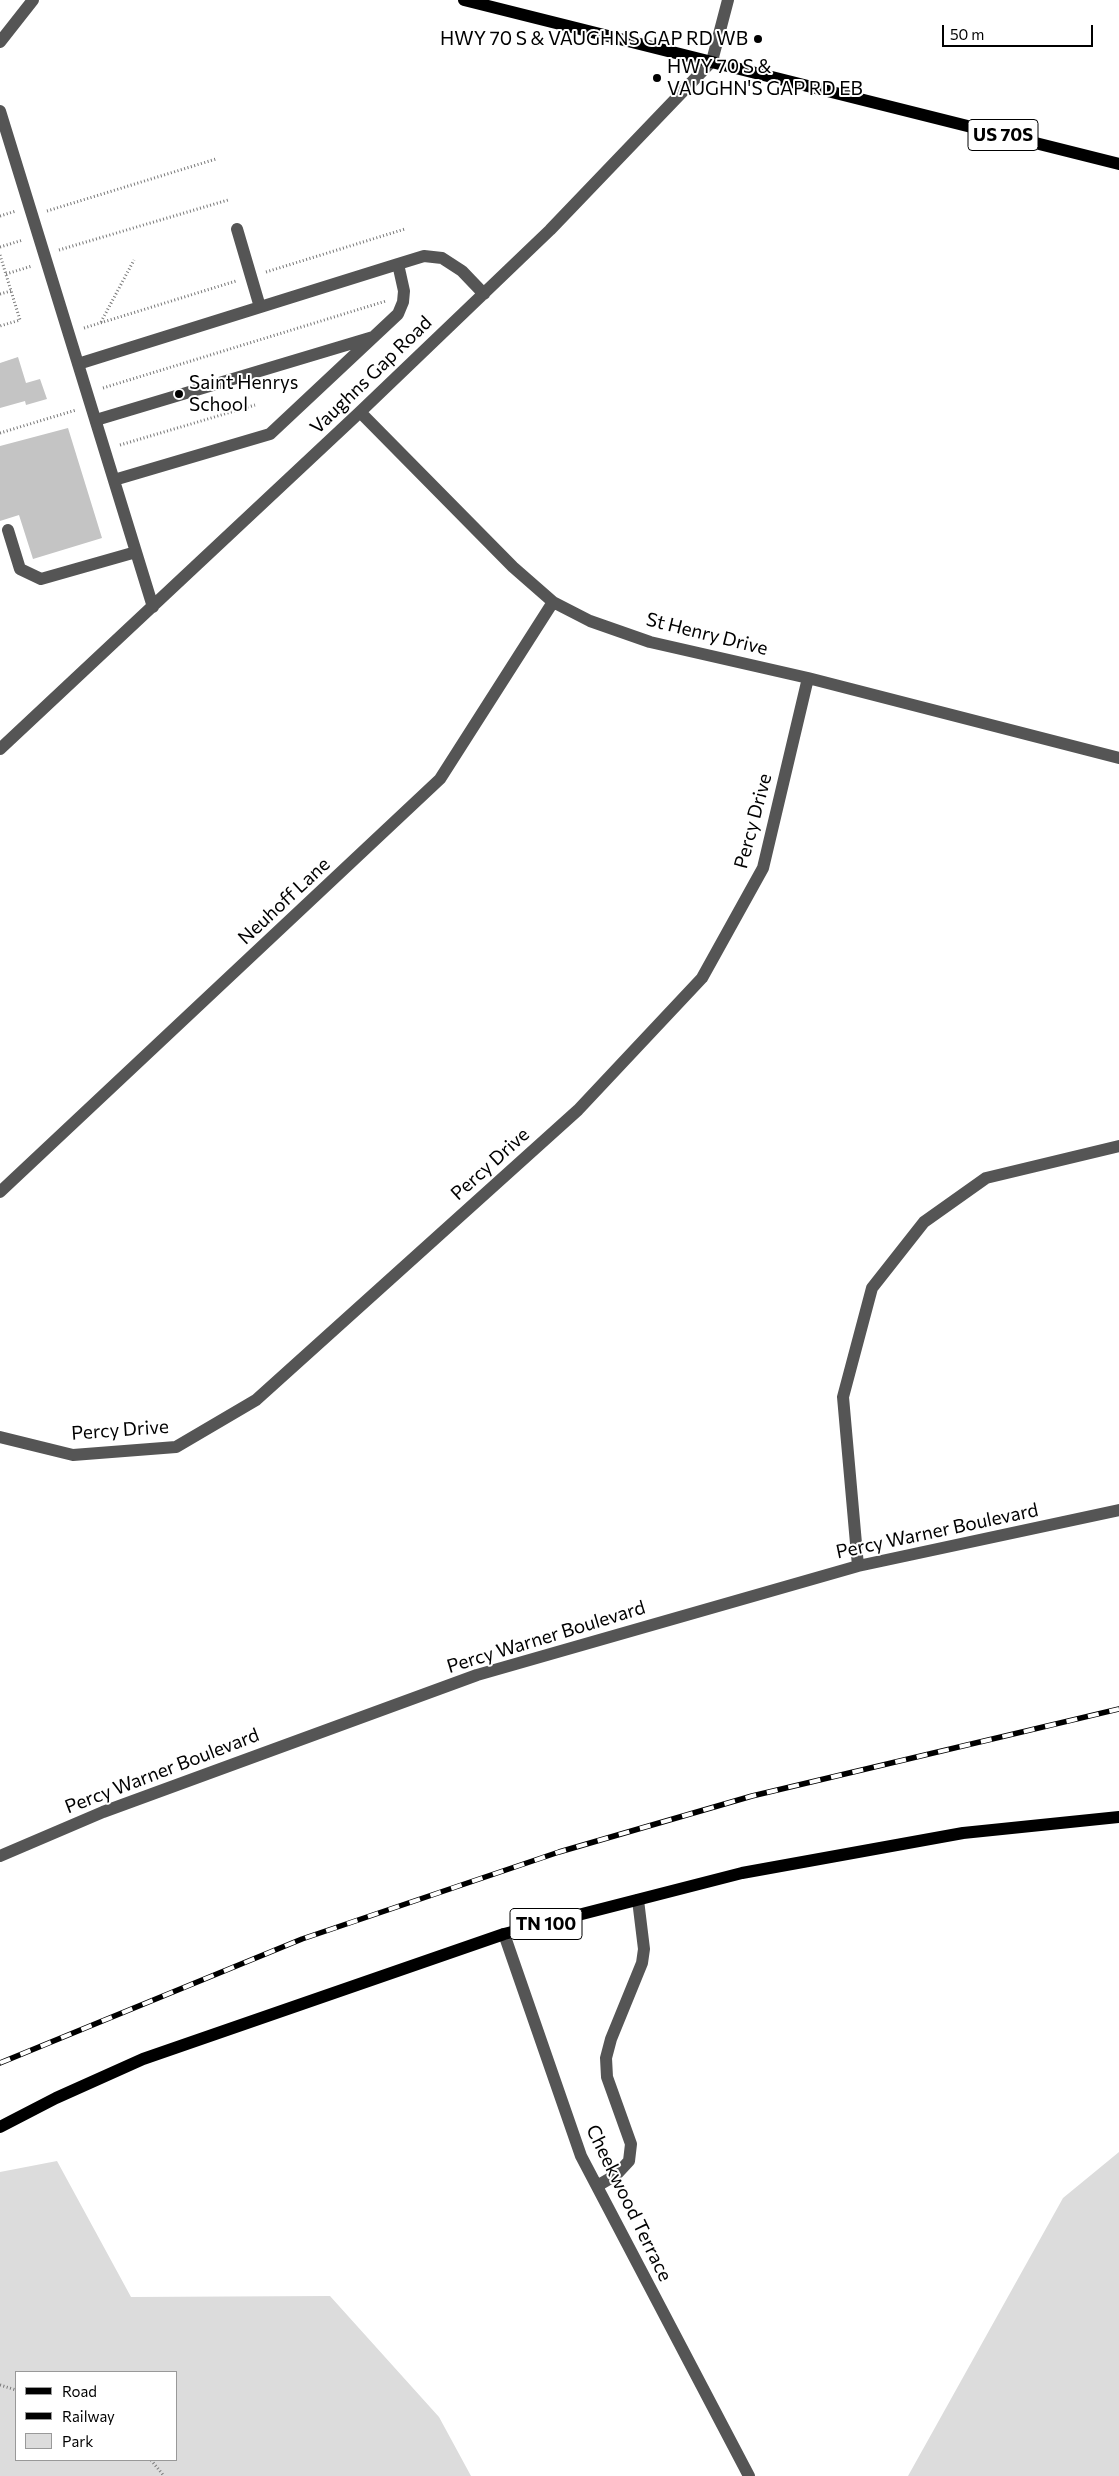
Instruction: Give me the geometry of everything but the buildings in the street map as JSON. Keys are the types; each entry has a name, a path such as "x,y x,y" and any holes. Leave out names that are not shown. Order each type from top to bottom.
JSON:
{"main road":[{"name":"US 70S","path":"464,0 1119,164"},
{"name":"TN 100","path":"0,2127 56,2098 143,2060 504,1934 742,1874 963,1833 1119,1817"}],"street":[{"path":"0,42 34,0"},
{"name":"Vaughns Gap Road","path":"0,749 360,412 550,230 712,61 728,0"},
{"path":"0,111 153,607"},
{"path":"237,230 260,307"},
{"path":"78,364 424,256 442,258 462,271 484,294"},
{"path":"114,480 270,434 398,314 404,296 404,286 398,264"},
{"path":"96,420 376,336"},
{"name":"St Henry Drive","path":"360,412 514,567 553,602 590,620 650,642 808,678 1119,758"},
{"path":"8,530 20,569 41,579 136,552"},
{"name":"Neuhoff Lane","path":"0,1192 440,780 553,602"},
{"name":"Percy Drive","path":"0,1437 73,1455 176,1447 256,1400 578,1110 702,978 763,868 808,678"},
{"path":"858,1566 843,1397 872,1288 924,1222 986,1178 1119,1146"},
{"name":"Percy Warner Boulevard","path":"0,1856 103,1812 477,1675 858,1566 1119,1510"},
{"path":"597,2186 616,2175 629,2161 631,2144 607,2078 606,2058 611,2039 642,1963 644,1949 638,1900"},
{"name":"Cheekwood Terrace","path":"504,1934 581,2156 749,2476"}],"path":[{"path":"32,215 216,159"},
{"path":"44,255 228,200"},
{"path":"0,216 16,211"},
{"path":"69,334 100,322 405,229"},
{"path":"0,247 25,240"},
{"path":"0,255 20,320 0,326"},
{"path":"100,322 134,260"},
{"path":"6,274 33,266"},
{"path":"0,294 11,291"},
{"path":"87,392 404,296"},
{"path":"105,449 255,405"},
{"path":"0,433 77,410"},
{"path":"0,2385 15,2390"},
{"path":"152,2461 164,2476"}],"green space":[{"path":"1119,2152 1119,2476 908,2476 1063,2198"},
{"path":"57,2161 131,2297 330,2296 439,2417 471,2476 0,2476 0,2172"}],"railway":[{"path":"0,2063 302,1939 559,1852 752,1796 1119,1709"}],"place":[{"name":"HWY 70 S & VAUGHNS GAP RD WB","path":"758,39"},
{"name":"HWY 70 S & VAUGHN'S GAP RD EB","path":"657,78"},
{"name":"Saint Henrys School","path":"179,394"}]}
